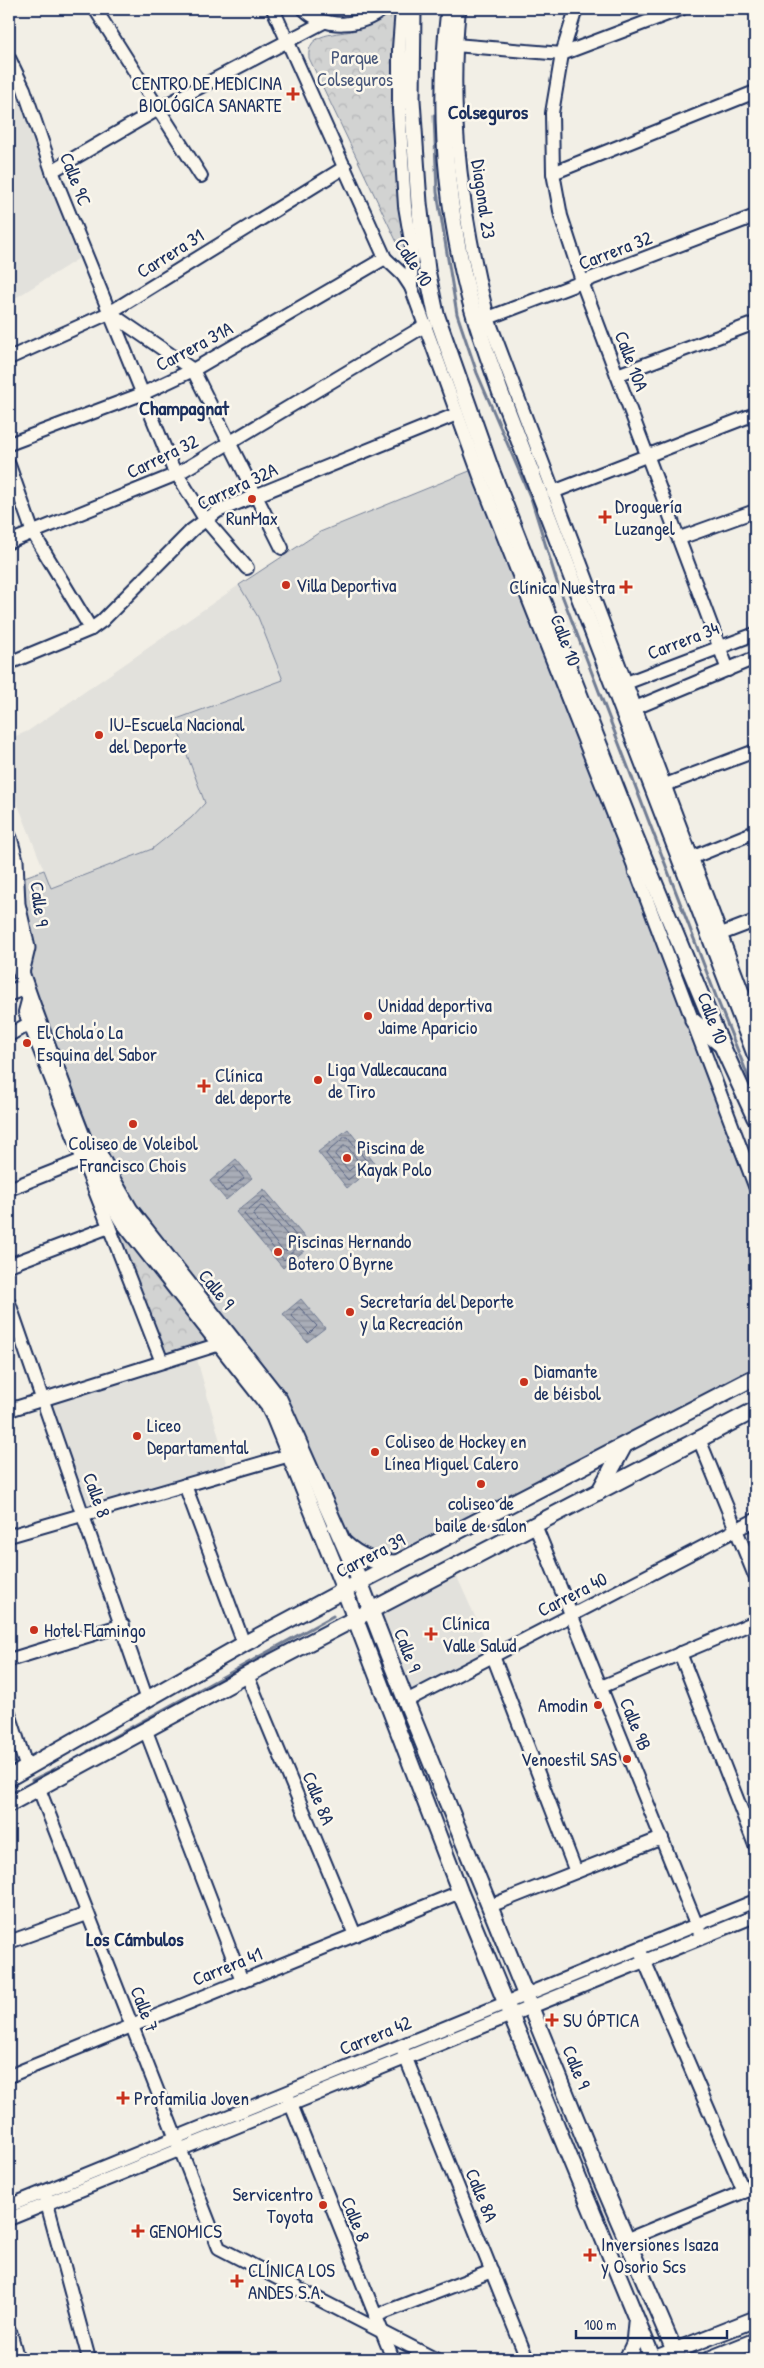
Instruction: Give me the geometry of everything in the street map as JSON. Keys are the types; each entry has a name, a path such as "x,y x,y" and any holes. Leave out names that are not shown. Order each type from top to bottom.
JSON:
{"main road":[{"path":"413,9 406,100 418,203 427,270 436,314 463,411"},
{"path":"449,9 445,48 444,117 450,204 469,297 507,390"},
{"name":"Calle 10","path":"507,390 754,1051"},
{"name":"Calle 10","path":"463,411 490,467 635,836 722,1046 753,1112"},
{"path":"490,467 483,484 499,490"},
{"path":"635,836 636,871"},
{"name":"Calle 9","path":"9,838 15,860 17,904 27,948 25,986 40,1005 98,1151 112,1180 159,1248 279,1399 360,1583 406,1701 601,2180 676,2355"},
{"name":"Calle 9","path":"9,932 25,986 102,1184 122,1220 268,1405 344,1590 460,1892 653,2359"},
{"path":"9,963 25,986 9,993"},
{"path":"753,1012 754,1051"},
{"path":"693,1022 722,1046"},
{"path":"156,1263 159,1248"},
{"name":"Carrera 39","path":"9,1778 244,1644 344,1590 754,1377"},
{"path":"9,1804 354,1619 755,1410"},
{"path":"599,1492 624,1446"},
{"path":"341,1540 353,1551 367,1559 383,1563 399,1563"},
{"path":"55,1753 84,1765"},
{"path":"561,2140 569,2100"},
{"path":"569,2158 601,2180"},
{"path":"627,2359 634,2344 636,2319"},
{"path":"653,2359 676,2355 755,2319"},
{"path":"9,2332 16,2359"},
{"path":"710,2359 726,2355 755,2341"}],"street":[{"name":"Calle 10","path":"273,9 385,258 403,275 411,287 463,411 483,484 636,871 755,1186"},
{"path":"304,9 324,22 347,24 358,22 383,9"},
{"path":"402,9 399,48 406,100 405,206 412,248 411,287"},
{"name":"Diagonal 23","path":"459,9 455,45 454,89 465,208 474,261 507,390"},
{"name":"Calle 10A","path":"576,9 562,54 552,113 553,173 561,216 582,282 647,456 680,538 718,648 728,670"},
{"path":"455,45 562,54 681,9"},
{"path":"97,12 160,108 201,176"},
{"path":"52,172 160,108 324,22"},
{"name":"Calle 9C","path":"9,58 24,89 52,172 142,394 177,474 205,519 247,568"},
{"path":"553,173 755,92"},
{"name":"Carrera 31","path":"9,358 109,313 345,167"},
{"name":"Carrera 32","path":"488,318 755,216"},
{"name":"Carrera 31A","path":"9,444 142,394 192,370 385,258"},
{"path":"109,313 192,370 282,548"},
{"path":"617,375 755,323"},
{"name":"Carrera 32","path":"9,542 177,474 426,325"},
{"name":"Calle 10","path":"507,390 554,492 691,858 753,1012"},
{"name":"Carrera 32A","path":"9,663 91,629 102,621 205,519 256,495 463,411"},
{"path":"554,492 755,414"},
{"path":"9,465 33,533 91,629"},
{"path":"680,538 755,511"},
{"name":"Carrera 34","path":"626,683 755,634"},
{"path":"635,708 755,658"},
{"path":"664,785 755,751"},
{"path":"691,858 755,832"},
{"path":"721,934 755,921"},
{"name":"Calle 9","path":"25,986 25,1012 162,1362"},
{"path":"9,1035 30,1023"},
{"path":"9,1189 82,1160"},
{"path":"9,1265 109,1227"},
{"name":"Calle 8","path":"9,1303 123,1625 147,1700"},
{"path":"9,1410 220,1344"},
{"path":"699,1440 755,1576"},
{"path":"9,1536 290,1455"},
{"path":"185,1485 244,1644"},
{"name":"Carrera 40","path":"406,1701 755,1520"},
{"name":"Calle 9B","path":"535,1525 702,1938"},
{"path":"601,1687 755,1622"},
{"path":"9,1660 123,1625"},
{"path":"680,1653 755,1845"},
{"path":"493,1656 576,1872"},
{"name":"Calle 8A","path":"248,1675 355,1935"},
{"path":"9,1713 27,1768"},
{"path":"146,1730 242,1981"},
{"name":"Calle 7","path":"39,1789 215,2242 219,2248 381,2330"},
{"path":"490,1906 662,1838"},
{"name":"Carrera 41","path":"9,2076 460,1892"},
{"name":"Carrera 42","path":"9,2206 45,2197 177,2144 528,2000 640,1948 697,1925 754,1908"},
{"name":"Carrera 42","path":"528,2000 645,1961 702,1938 754,1908"},
{"path":"9,1942 87,1914"},
{"path":"626,2240 750,2189 640,1948"},
{"name":"Calle 8A","path":"403,2051 527,2359"},
{"name":"Calle 8","path":"288,2098 392,2359"},
{"path":"45,2197 89,2359"},
{"name":"Carrera 42","path":"9,2219 45,2197"},
{"path":"375,2316 492,2271"},
{"path":"381,2330 425,2358"}],"shaded area":[{"path":"9,58 86,254 9,302"},
{"name":"IU-Escuela Nacional del Deporte","path":"239,585 258,617 283,680 174,720 205,803 191,818 152,849 51,888 9,782 9,739 28,731"},
{"name":"Liceo Departamental","path":"195,1352 229,1473 84,1515 43,1399"},
{"name":"Clínica Valle Salud","path":"453,1568 493,1656 406,1701 370,1611"}],"green space":[{"name":"Parque Colseguros","path":"390,9 397,9 394,101 399,193 406,254 403,255 309,58 309,49 318,39 361,28"},
{"name":"Unidad deportiva Jaime Aparicio","path":"477,468 755,1186 755,1375 399,1563 353,1551 313,1475 98,1151 40,1005 29,997 16,880 44,870 51,888 152,849 191,818 205,803 174,720 283,680 258,617 239,585 320,532"},
{"path":"122,1220 220,1344 162,1362 109,1227"}],"water":[{"name":"Piscina de Kayak Polo","path":"348,1129 376,1165 347,1188 318,1152"},
{"path":"236,1159 252,1178 226,1200 210,1181"},
{"path":"264,1189 311,1245 283,1268 236,1212"},
{"path":"301,1299 325,1328 307,1342 283,1314"}],"waterway":[{"path":"434,115 437,192 457,314 477,373 532,501 557,582 754,1091"},
{"path":"88,1751 333,1616"},
{"path":"32,1780 59,1767"}],"place":[{"name":"CENTRO DE MEDICINA BIOLÓGICA SANARTE","path":"293,94"},
{"name":"RunMax","path":"252,499"},
{"name":"Droguería Luzangel","path":"605,517"},
{"name":"Villa Deportiva","path":"286,585"},
{"name":"Clínica Nuestra","path":"626,587"},
{"name":"IU-Escuela Nacional del Deporte","path":"99,735"},
{"name":"Unidad deportiva Jaime Aparicio","path":"368,1016"},
{"name":"El Chola'o La Esquina del Sabor","path":"27,1043"},
{"name":"Liga Vallecaucana de Tiro","path":"318,1080"},
{"name":"Clínica del deporte","path":"204,1086"},
{"name":"Coliseo de Voleibol Francisco Chois","path":"133,1124"},
{"name":"Piscina de Kayak Polo","path":"347,1158"},
{"name":"Piscinas Hernando Botero O'Byrne","path":"278,1252"},
{"name":"Secretaría del Deporte y la Recreación","path":"350,1312"},
{"name":"Diamante de béisbol","path":"524,1382"},
{"name":"Liceo Departamental","path":"137,1436"},
{"name":"Coliseo de Hockey en Línea Miguel Calero","path":"375,1452"},
{"name":"coliseo de baile de salon","path":"481,1484"},
{"name":"Hotel Flamingo","path":"34,1630"},
{"name":"Clínica Valle Salud","path":"431,1634"},
{"name":"Amodin","path":"598,1705"},
{"name":"Venoestil SAS","path":"627,1759"},
{"name":"SU ÓPTICA","path":"552,2020"},
{"name":"Profamilia Joven","path":"123,2098"},
{"name":"Servicentro Toyota","path":"323,2205"},
{"name":"GENOMICS","path":"138,2231"},
{"name":"Inversiones Isaza y Osorio Scs","path":"590,2255"},
{"name":"CLÍNICA LOS ANDES S.A.","path":"237,2281"}],"district":[{"name":"Colseguros","path":"488,112"},
{"name":"Champagnat","path":"184,408"},
{"name":"Los Cámbulos","path":"135,1939"}]}
